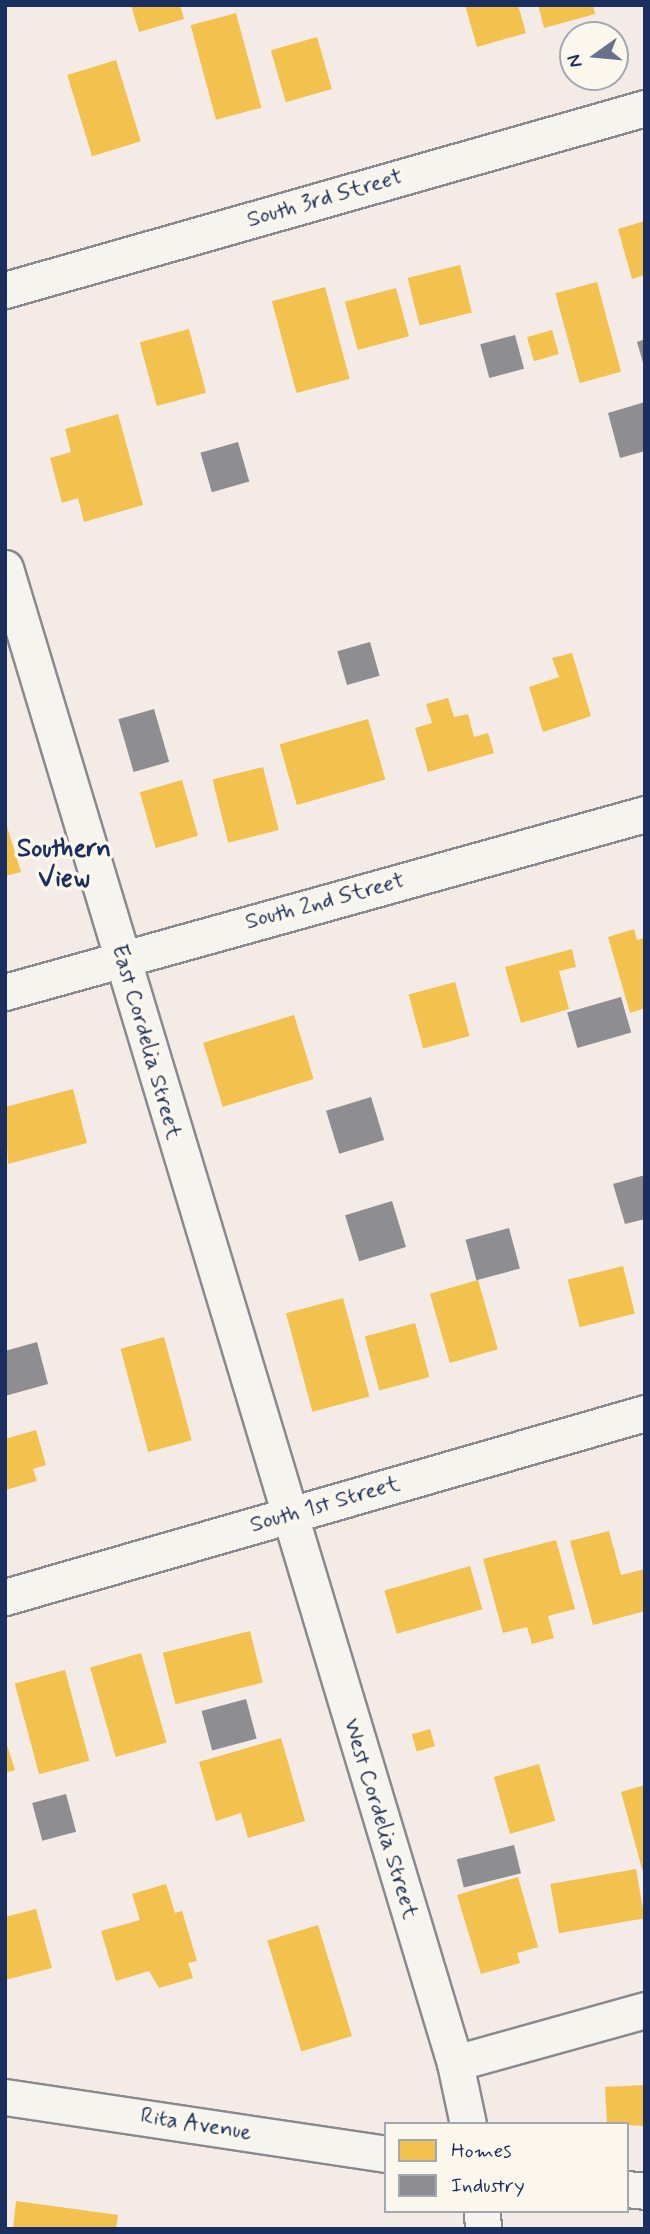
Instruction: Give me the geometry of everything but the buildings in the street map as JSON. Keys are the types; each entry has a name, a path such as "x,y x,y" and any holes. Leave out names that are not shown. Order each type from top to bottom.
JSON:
{"street":[{"name":"South 3rd Street","path":"5,290 645,108"},
{"name":"East Cordelia Street","path":"5,568 287,1516"},
{"name":"South 2nd Street","path":"5,992 645,814"},
{"name":"South 1st Street","path":"5,1597 645,1413"},
{"name":"West Cordelia Street","path":"287,1516 456,2063 468,2122"},
{"path":"456,2063 645,2010"},
{"name":"Rita Avenue","path":"5,2097 384,2154"}],"district":[{"name":"Southern View","path":"64,865"}]}
